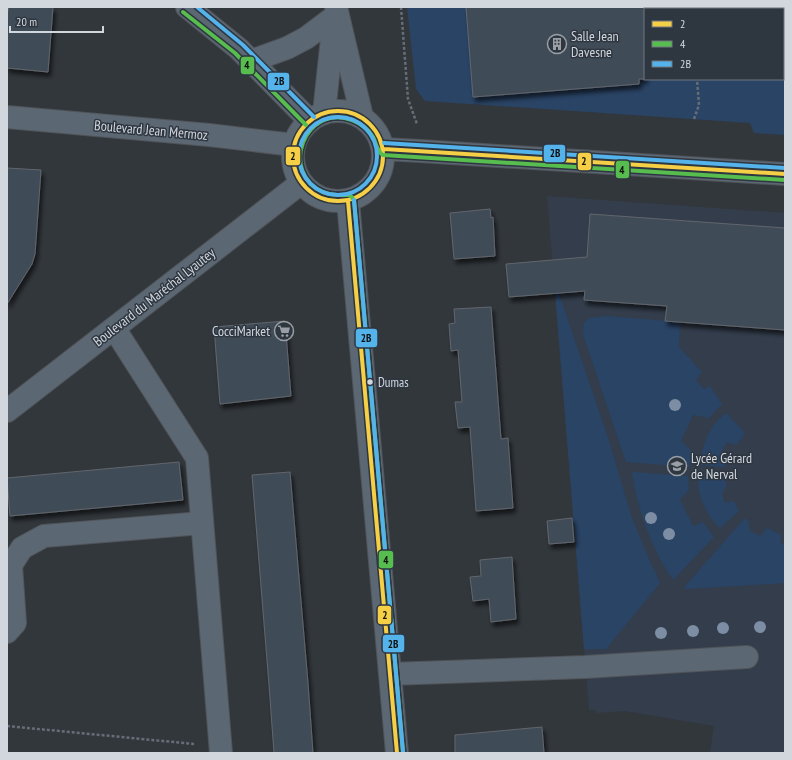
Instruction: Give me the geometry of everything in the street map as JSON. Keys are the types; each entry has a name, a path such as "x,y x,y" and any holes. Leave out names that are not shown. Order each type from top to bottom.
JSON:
{"street":[{"path":"187,7 239,49 317,117"},
{"path":"252,61 288,48 306,38 335,10"},
{"path":"317,117 335,10"},
{"path":"335,10 362,117"},
{"path":"337,111 350,112 362,117 372,126 384,149 383,166 376,182 364,194 348,201 330,202 314,195 301,183 294,165 294,145 300,131 317,117 337,111"},
{"name":"Boulevard Jean Mermoz","path":"7,118 209,135 294,145"},
{"path":"384,149 420,150 785,174"},
{"name":"Boulevard du Maréchal Lyautey","path":"7,411 301,183"},
{"path":"348,201 397,753"},
{"path":"114,328 197,458 220,750"},
{"path":"7,632 15,623 11,565 22,548 44,536 202,523"},
{"path":"390,674 585,667 747,657"}],"path":[{"path":"401,7 408,99 419,130 420,150"},
{"path":"694,119 699,105 697,80"},
{"path":"7,726 220,750"}],"shaded area":[{"path":"407,7 785,7 785,135 754,133 750,123 425,101 416,89"},
{"name":"Lycée Gérard de Nerval","path":"547,196 785,213 785,753 710,753 714,726 625,711 595,713 596,710 589,710"},
{"path":"554,279 609,441 632,518 660,583 606,649 584,649"},
{"path":"607,316 680,322 679,347 702,372 696,380 704,389 710,386 722,404 709,418 693,415 681,441 693,452 689,467 626,462 584,337 584,322 590,318"},
{"path":"726,413 744,432 743,437 736,445 727,442 722,451 727,459 726,466 700,465 707,436 715,424"},
{"path":"632,472 688,476 689,490 680,500 693,526 703,522 714,537 673,580 658,555 646,529"},
{"path":"716,476 724,477 727,486 722,493 725,503 734,501 739,511 720,528 707,512 701,498 698,484 699,478"},
{"path":"745,518 749,522 749,530 760,536 767,528 781,535 780,542 785,545 785,583 685,589 685,586"}],"building":[{"path":"9,7 53,7 48,72 7,68 7,14"},
{"name":"Salle Jean Davesne","path":"466,7 645,7 644,79 639,79 639,84 473,97"},
{"path":"7,168 41,170 35,254 32,264 7,304"},
{"path":"490,209 491,218 493,217 495,256 454,259 450,213"},
{"path":"590,214 785,228 785,330 665,321 667,306 584,300 585,291 509,297 506,264 587,257"},
{"path":"491,307 501,439 508,438 513,508 476,511 470,427 458,428 455,402 462,402 458,350 451,351 449,324 455,323 454,309"},
{"path":"285,321 291,396 220,404 214,327"},
{"path":"179,462 183,500 10,516 7,478"},
{"path":"290,472 313,753 274,753 252,475"},
{"path":"572,518 574,542 549,544 547,521"},
{"path":"512,557 516,619 491,622 489,599 473,601 470,577 481,576 480,560"},
{"path":"542,727 544,753 455,753 455,735"}],"transit line":[{"name":"2B","path":"197,7 243,45 314,117"},
{"name":"4","path":"183,12 235,53 306,125"},
{"name":"2","path":"338,111 355,114 370,124 380,139 383,156 380,173 370,188 355,198 338,201 321,198 306,188 296,173 293,156 296,139 306,124 321,114 338,111"},
{"name":"4","path":"403,752 354,200 350,195 333,195 323,192 310,183 302,170 300,156 303,142 310,130 321,121 335,117 352,120 369,131 378,150 383,155 785,180"},
{"name":"2B","path":"338,117 353,120 366,128 374,141 377,156 374,171 366,184 353,192 338,195 323,192 310,184 302,171 299,156 302,141 310,128 323,120 338,117"},
{"name":"2B","path":"384,143 785,168"},
{"name":"2","path":"384,149 785,174"},
{"name":"2B","path":"354,200 403,752"},
{"name":"2","path":"348,201 397,753"}],"place":[{"name":"Salle Jean Davesne","path":"557,44"},
{"name":"CocciMarket","path":"284,331"},
{"name":"Dumas","path":"370,382"},
{"name":"Lycée Gérard de Nerval","path":"677,466"}]}
